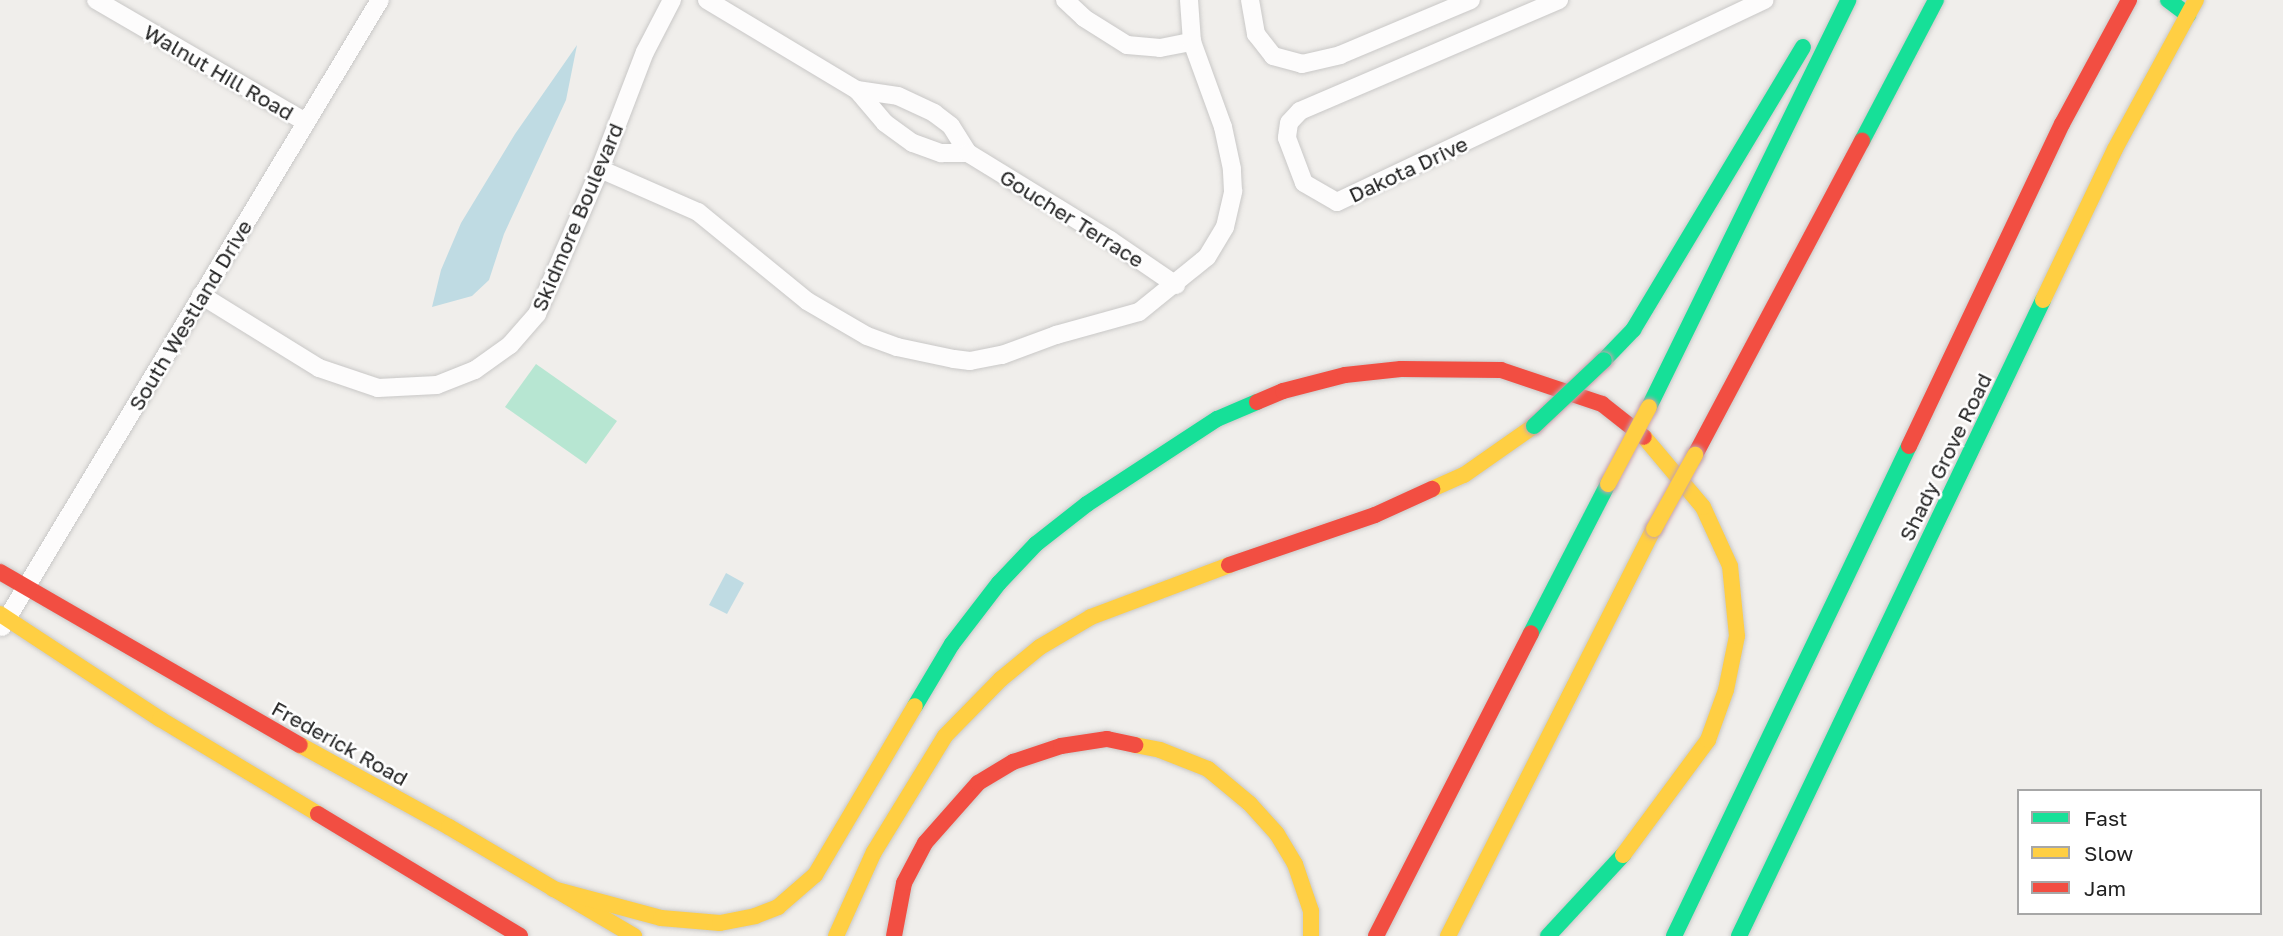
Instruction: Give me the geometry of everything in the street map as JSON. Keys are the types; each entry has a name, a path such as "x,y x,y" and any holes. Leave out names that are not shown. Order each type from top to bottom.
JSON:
{"main road":[{"path":"1376,936 1649,407 1848,0"},
{"path":"1448,936 1654,528 1936,0"},
{"name":"Shady Grove Road","path":"1674,936 1710,866 2062,124 2129,0"},
{"path":"2168,0 2188,15"},
{"name":"Shady Grove Road","path":"1739,936 2115,149 2196,0"},
{"path":"836,936 874,852 945,736 1001,679 1040,647 1091,617 1268,551 1375,515 1464,475 1534,426 1633,330 1810,34"},
{"path":"553,889 661,918 720,923 755,916 778,907 815,876 946,655 968,623 999,583 1036,544 1087,504 1217,419 1283,390 1345,375 1401,369 1501,370 1602,404 1653,444 1703,507 1730,566 1737,636 1726,690 1709,740 1636,841 1548,936"},
{"name":"Frederick Road","path":"0,572 634,936"},
{"path":"2,621 520,936"},
{"path":"894,936 904,883 925,843 978,783 1013,762 1062,746 1107,739 1160,750 1208,768 1250,804 1277,834 1295,864 1311,911 1311,936"},
{"path":"819,936 856,892"}],"street":[{"name":"Walnut Hill Road","path":"96,0 306,122"},
{"name":"South Westland Drive","path":"2,621 26,588 380,0"},
{"name":"Skidmore Boulevard","path":"201,295 319,368 377,388 437,385 475,370 510,345 537,314 600,169 645,52 672,0"},
{"name":"Goucher Terrace","path":"707,0 857,90 885,123 913,143 941,153 968,153"},
{"path":"1065,0 1093,25 1127,44 1160,48 1192,42"},
{"path":"600,169 698,212 778,278 842,324 897,347 954,359 970,361 1002,355 1056,335 1139,312 1176,285 1207,257 1225,227 1233,191 1223,127 1192,42 1189,0"},
{"path":"1250,0 1256,34 1273,56 1302,64 1339,55 1471,0"},
{"name":"Dakota Drive","path":"1559,0 1300,111 1289,122 1287,138 1304,183 1337,202 1765,0"},
{"name":"Goucher Terrace","path":"857,90 898,96 934,113 951,126 968,153 1110,240 1176,285"}],"green space":[{"path":"536,364 617,421 586,464 505,407"}],"water":[{"path":"577,45 566,100 504,234 489,280 472,296 432,307 441,270 461,223 515,134"},
{"path":"726,573 744,583 727,614 709,605"}],"traffic: fast":[{"path":"1649,407 1848,0"},
{"path":"1862,141 1936,0"},
{"path":"2168,0 2188,15"},
{"path":"1604,360 1633,330 1803,47"},
{"path":"1739,936 2043,300"},
{"path":"1534,426 1604,360"},
{"path":"915,706 952,644 999,583 1036,544 1087,504 1217,419 1257,402"},
{"path":"1674,936 1909,446"},
{"path":"1531,633 1608,484"},
{"path":"1548,936 1623,855"}],"traffic: slow":[{"path":"2043,300 2115,149 2196,0"},
{"path":"1608,484 1649,407"},
{"path":"1432,489 1464,475 1534,426"},
{"path":"1623,855 1708,740 1726,690 1737,636 1730,566 1703,507 1644,437"},
{"path":"1654,529 1695,455"},
{"path":"1448,936 1654,529"},
{"path":"836,936 874,852 945,736 1001,679 1040,647 1091,617 1229,565"},
{"path":"0,614 160,719 318,814"},
{"path":"553,889 661,918 720,923 755,916 778,907 815,875 915,706"},
{"path":"300,745 449,827 634,936"},
{"path":"1135,745 1160,750 1208,769 1250,804 1277,834 1295,864 1311,911 1311,936"}],"traffic: jam":[{"path":"1909,446 2062,124 2129,0"},
{"path":"1695,455 1862,141"},
{"path":"1257,402 1283,391 1345,375 1401,369 1501,370 1602,404 1644,437"},
{"path":"1229,565 1375,515 1432,489"},
{"path":"0,572 300,745"},
{"path":"1376,936 1531,633"},
{"path":"894,936 904,883 925,843 978,783 1013,762 1061,746 1107,739 1135,745"},
{"path":"318,814 520,936"}]}
